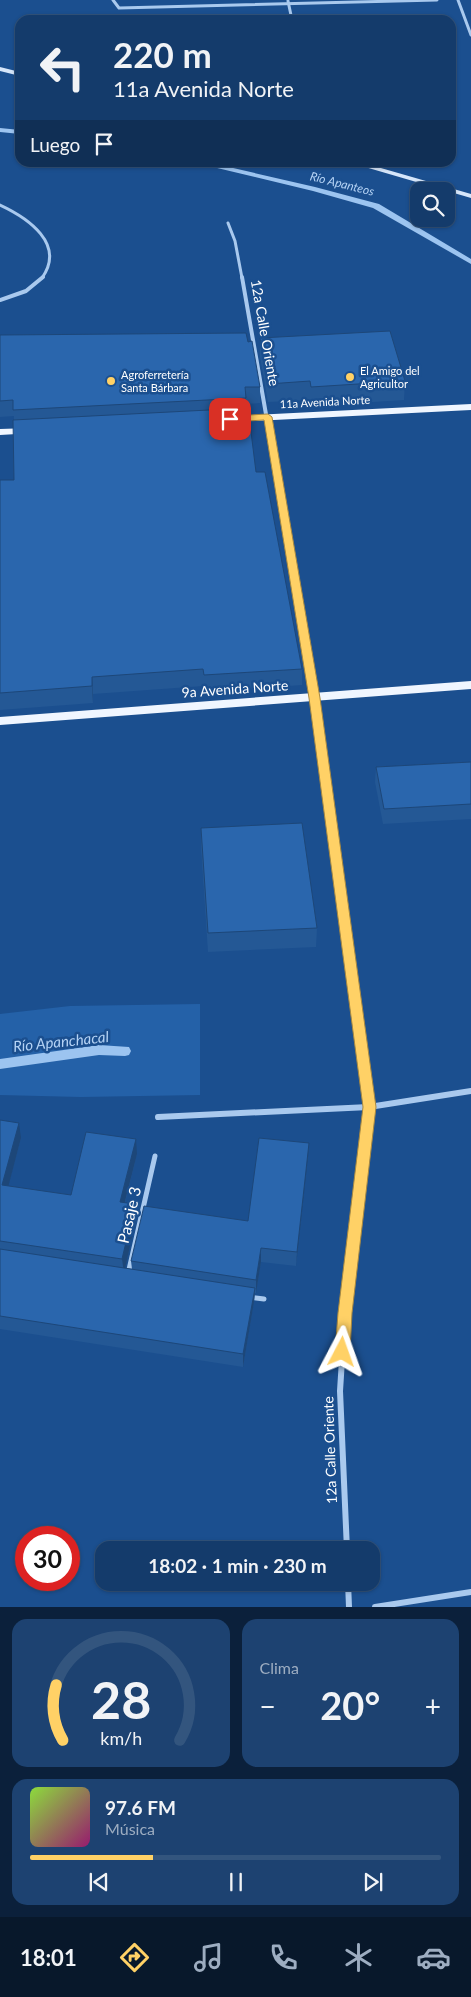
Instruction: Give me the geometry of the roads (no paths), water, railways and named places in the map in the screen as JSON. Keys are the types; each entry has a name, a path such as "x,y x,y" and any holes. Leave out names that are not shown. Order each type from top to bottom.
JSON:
{"main road":[{"path":"0,69 15,73"},
{"path":"369,167 471,196"},
{"name":"11a Avenida Norte","path":"218,420 471,407"},
{"path":"0,432 40,430"},
{"name":"9a Avenida Norte","path":"0,721 315,698 471,684"}],"street":[{"path":"113,0 119,8 288,2 436,0"},
{"path":"172,0 172,6"},
{"path":"458,0 471,35"},
{"path":"288,2 291,15"},
{"path":"0,205 28,219 42,234 50,247 48,267 39,281 28,290 0,300"},
{"name":"12a Calle Oriente","path":"228,223 235,241 268,417 315,698 370,1107 345,1313 340,1391 346,1541"},
{"path":"158,1117 370,1107 471,1091"},
{"path":"348,1591 349,1607"},
{"path":"375,1607 471,1592"}],"lane":[{"name":"Pasaje 3","path":"127,1278 155,1156"},
{"path":"117,1277 137,1280"},
{"path":"244,1296 264,1299"}],"waterway":[{"name":"Río Apanteos","path":"0,130 15,132"},
{"name":"Río Apanteos","path":"217,167 315,189 376,206 471,262"},
{"name":"Río Apanchacal","path":"0,1064 99,1050 125,1051"}],"place":[{"name":"El Amigo del Agricultor","path":"350,377"},
{"name":"Agroferretería Santa Bárbara","path":"111,381"}]}
